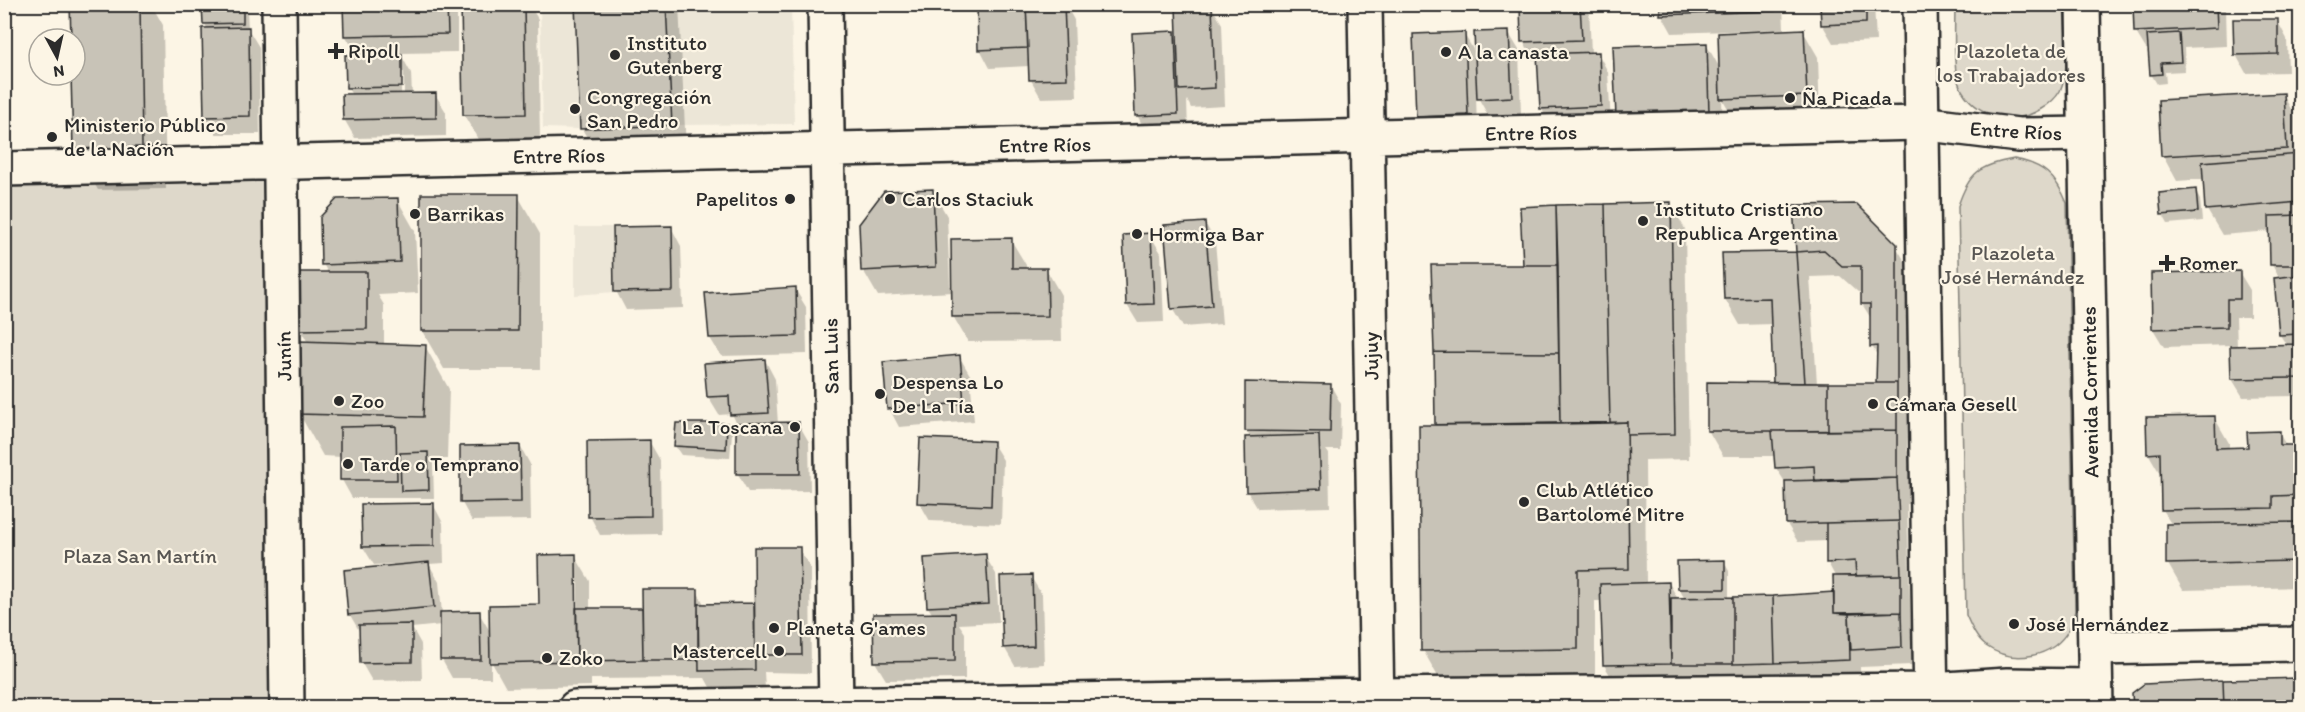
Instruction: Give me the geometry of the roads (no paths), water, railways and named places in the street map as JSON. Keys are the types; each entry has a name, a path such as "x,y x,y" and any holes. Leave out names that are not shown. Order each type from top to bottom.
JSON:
{"street":[{"name":"Junín","path":"279,4 287,708"},
{"name":"San Luis","path":"825,4 836,705"},
{"name":"Jujuy","path":"1365,4 1377,701"},
{"path":"1920,4 1931,699"},
{"name":"Avenida Corrientes","path":"2083,4 2096,697"},
{"name":"Entre Ríos","path":"4,169 1922,123 2018,135 2085,134"},
{"path":"2095,648 2301,645"},
{"path":"575,708 1931,699 2007,685 2096,697"}],"place":[{"name":"Ripoll","path":"336,51"},
{"name":"A la canasta","path":"1446,52"},
{"name":"Instituto Gutenberg","path":"615,55"},
{"name":"Ña Picada","path":"1790,98"},
{"name":"Congregación San Pedro","path":"575,109"},
{"name":"Ministerio Público de la Nación","path":"52,137"},
{"name":"Papelitos","path":"790,199"},
{"name":"Carlos Staciuk","path":"890,199"},
{"name":"Barrikas","path":"415,214"},
{"name":"Instituto Cristiano Republica Argentina","path":"1643,221"},
{"name":"Hormiga Bar","path":"1137,234"},
{"name":"Romer","path":"2167,263"},
{"name":"Despensa Lo De La Tía","path":"880,394"},
{"name":"Zoo","path":"339,401"},
{"name":"Cámara Gesell","path":"1873,404"},
{"name":"La Toscana","path":"795,427"},
{"name":"Tarde o Temprano","path":"348,464"},
{"name":"Club Atlético Bartolomé Mitre","path":"1524,502"},
{"name":"José Hernández","path":"2014,624"},
{"name":"Planeta G'ames","path":"774,628"},
{"name":"Mastercell","path":"779,651"},
{"name":"Zoko","path":"547,658"}],"park label":[{"name":"Plazoleta de los Trabajadores","path":"2011,63"},
{"name":"Plazoleta José Hernández","path":"2013,265"},
{"name":"Plaza San Martín","path":"140,556"}]}
